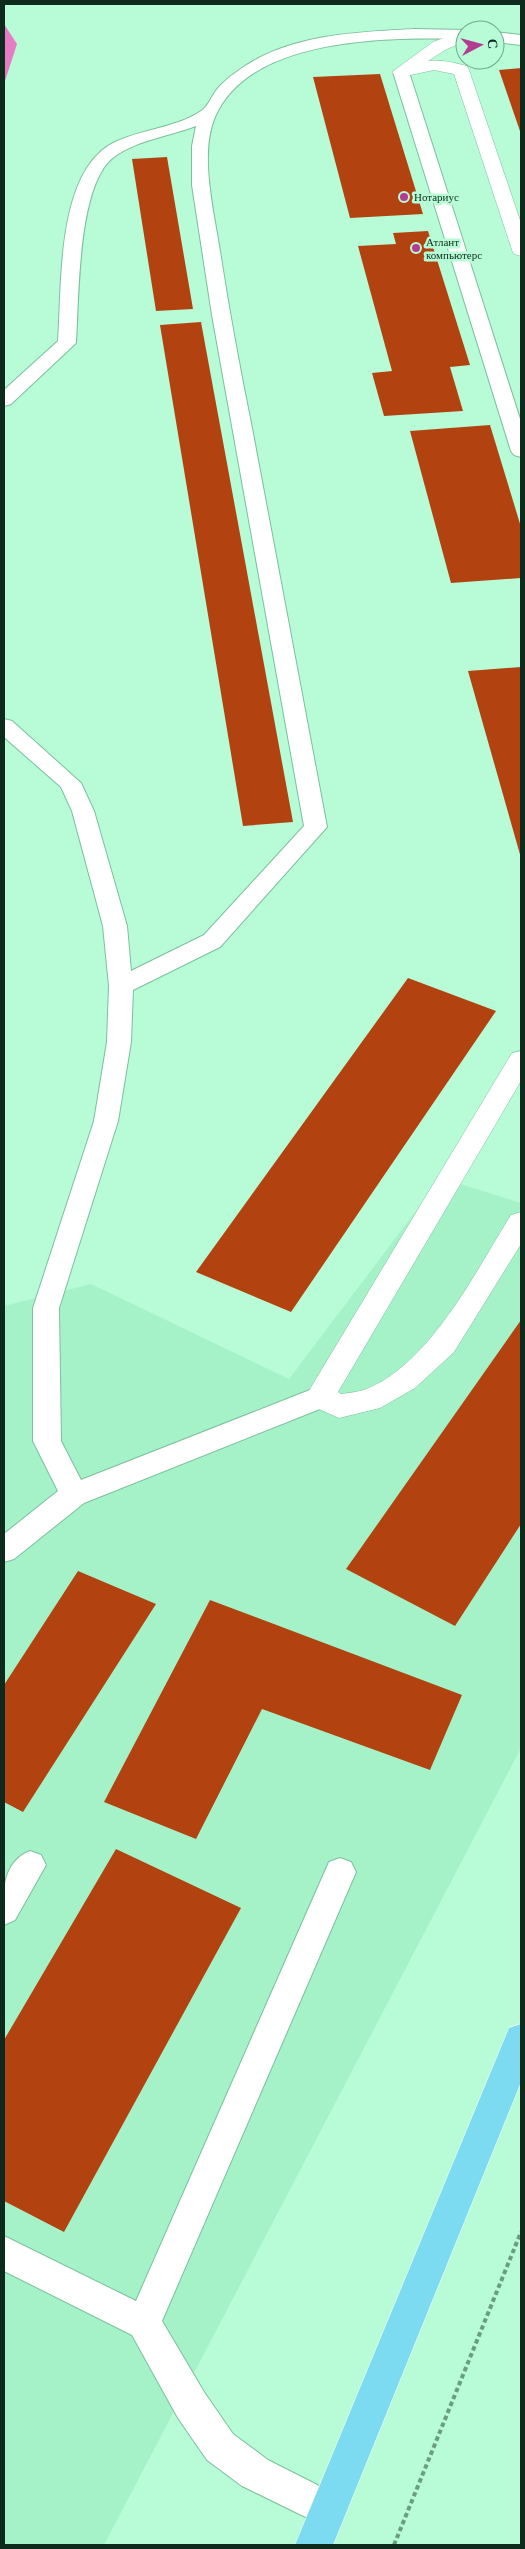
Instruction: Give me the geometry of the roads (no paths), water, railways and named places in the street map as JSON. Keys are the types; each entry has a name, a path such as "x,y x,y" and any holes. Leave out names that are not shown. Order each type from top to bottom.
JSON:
{"main road":[{"path":"314,2545 521,2040"}],"street":[{"path":"401,72 439,46 455,39"},
{"path":"401,72 434,66 461,70 514,203 521,250"},
{"path":"521,1060 320,1396 339,1406 370,1400 404,1380 444,1344 521,1222"}],"lane":[{"path":"121,986 212,941 316,827 221,315 206,222 201,185 200,146 207,114 226,89 252,68 289,51 334,40 455,34"},
{"path":"505,38 521,40"},
{"path":"401,72 521,452"},
{"path":"4,400 67,343 74,248 85,190 100,161 118,148 207,114"},
{"path":"4,726 70,783 83,811 115,926 121,986 119,1042 106,1121 46,1308 48,1441 74,1495"},
{"path":"4,1550 74,1495 320,1396"},
{"path":"4,1910 30,1865"},
{"path":"144,2323 340,1872"},
{"path":"4,2253 144,2323 191,2405 220,2447 255,2473 328,2510"}],"place":[{"name":"Нотариус","path":"404,197"},
{"name":"Атлант компьютерс","path":"416,248"}]}
